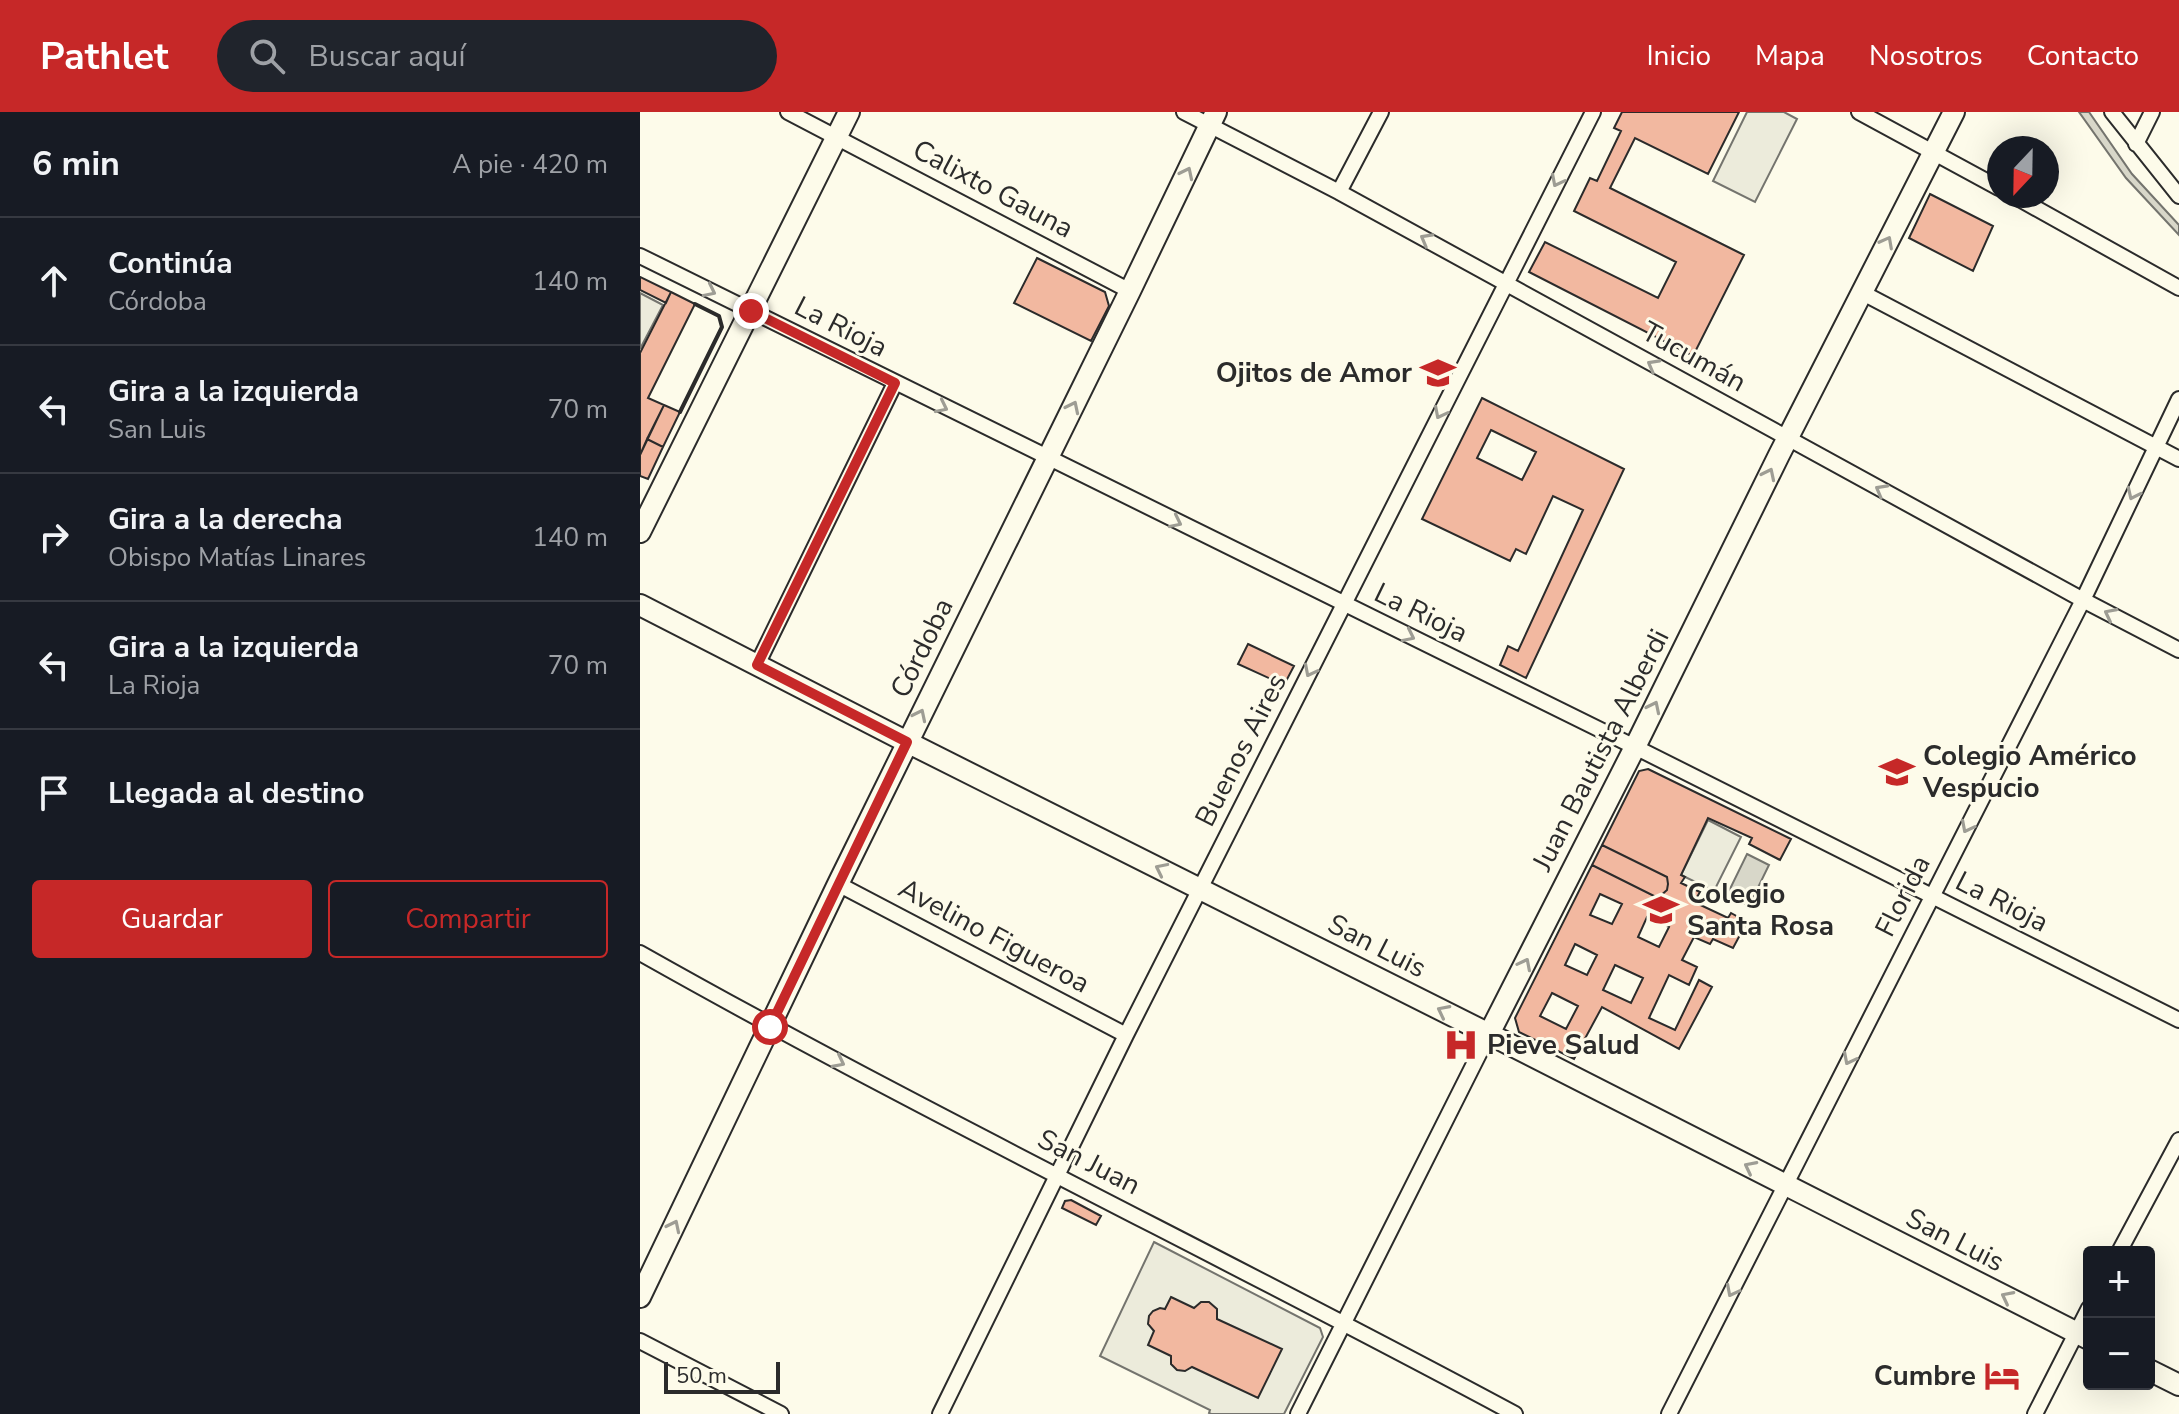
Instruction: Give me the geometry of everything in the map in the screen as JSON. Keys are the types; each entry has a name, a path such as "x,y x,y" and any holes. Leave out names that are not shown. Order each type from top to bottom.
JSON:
{"street":[{"name":"Calixto Gauna","path":"788,112 1130,291"},
{"path":"640,532 849,112"},
{"name":"Tucumán","path":"1184,112 1212,118 1339,192 2179,650"},
{"path":"1339,192 1381,112"},
{"name":"Buenos Aires","path":"940,1414 1126,1035 1593,112"},
{"path":"1859,112 1987,181"},
{"name":"Juan Bautista Alberdi","path":"1298,1414 1635,747 1787,438 1954,112"},
{"path":"2112,112 2179,196"},
{"path":"2136,144 2152,112"},
{"name":"Córdoba","path":"640,1297 1212,118"},
{"path":"2036,208 2179,288"},
{"name":"La Rioja","path":"640,256 1635,747 2179,1020"},
{"path":"1861,292 2179,459"},
{"path":"757,665 895,383"},
{"name":"Florida","path":"1669,1414 2083,600 2179,399"},
{"name":"San Luis","path":"640,605 2083,1336"},
{"name":"Avelino Figueroa","path":"838,884 1126,1035"},
{"name":"San Juan","path":"640,953 770,1027 1515,1414"},
{"path":"2122,1246 2179,1140"},
{"path":"2035,1414 2083,1336"},
{"path":"640,1341 781,1414"},
{"path":"2155,1373 2179,1385"}],"shaded area":[{"path":"1747,112 1784,112 1797,119 1755,202 1713,181"},
{"path":"2079,112 2089,112 2132,174 2179,225 2179,235 2126,178"},
{"path":"640,293 663,305 640,349"},
{"path":"1708,820 1741,837 1714,891 1681,875"},
{"path":"1747,854 1769,865 1749,906 1727,895"},
{"path":"1154,1242 1320,1328 1323,1337 1284,1414 1211,1414 1210,1410 1100,1356"}],"building":[{"path":"1622,112 1739,112 1708,174 1635,138 1610,188 1744,255 1693,356 1529,272 1545,242 1658,298 1676,262 1574,211 1590,178 1597,181 1621,131 1614,128"},
{"path":"1930,194 1993,226 1973,271 1909,238"},
{"path":"1037,258 1105,292 1109,306 1091,341 1014,303"},
{"path":"640,277 671,292 666,303 640,290"},
{"path":"671,292 695,304 648,398 664,405 640,455 640,353"},
{"path":"1482,398 1624,469 1526,678 1500,665 1508,646 1518,651 1583,510 1553,496 1526,554 1516,549 1510,561 1422,519","holes":["1491,430 1536,452 1522,480 1477,458"]},
{"path":"664,405 680,412 663,447 647,439"},
{"path":"647,439 663,447 648,479 640,476 640,455"},
{"path":"1248,644 1294,666 1284,685 1238,664"},
{"name":"Colegio Santa Rosa","path":"1648,769 1791,839 1780,860 1749,844 1752,838 1708,818 1681,875 1685,877 1681,883 1700,892 1694,902 1728,918 1731,913 1747,922 1733,948 1713,939 1710,944 1694,937 1682,960 1697,967 1689,985 1669,975 1649,1018 1675,1030 1699,980 1712,987 1679,1049 1602,1007 1574,1059 1519,1032 1515,1018 1592,865 1658,898 1667,890 1667,877 1602,845 1639,771","holes":["1600,894 1622,904 1612,924 1590,915","1647,917 1669,927 1659,947 1638,937","1575,944 1597,955 1587,975 1565,965","1615,965 1643,978 1631,1003 1603,990","1552,993 1578,1006 1566,1029 1540,1016"]},
{"path":"1602,845 1667,877 1667,890 1658,898 1592,865"},
{"path":"1071,1200 1101,1216 1096,1225 1062,1208 1065,1201"},
{"path":"1171,1297 1194,1308 1201,1302 1209,1302 1217,1309 1217,1319 1282,1349 1258,1398 1192,1367 1185,1371 1177,1370 1171,1364 1171,1356 1148,1345 1154,1331 1148,1324 1149,1316 1153,1311 1165,1309"}],"wall":[{"path":"680,412 722,327 719,316 695,304"}],"place":[{"name":"Ojitos de Amor","path":"1438,373"},
{"name":"Colegio Américo Vespucio","path":"1897,772"},
{"name":"Colegio Santa Rosa","path":"1661,910"},
{"name":"Pieve Salud","path":"1461,1045"},
{"name":"Cumbre","path":"2002,1376"}],"route":[{"path":"751,311 895,383 757,665 907,742 770,1027"}]}
